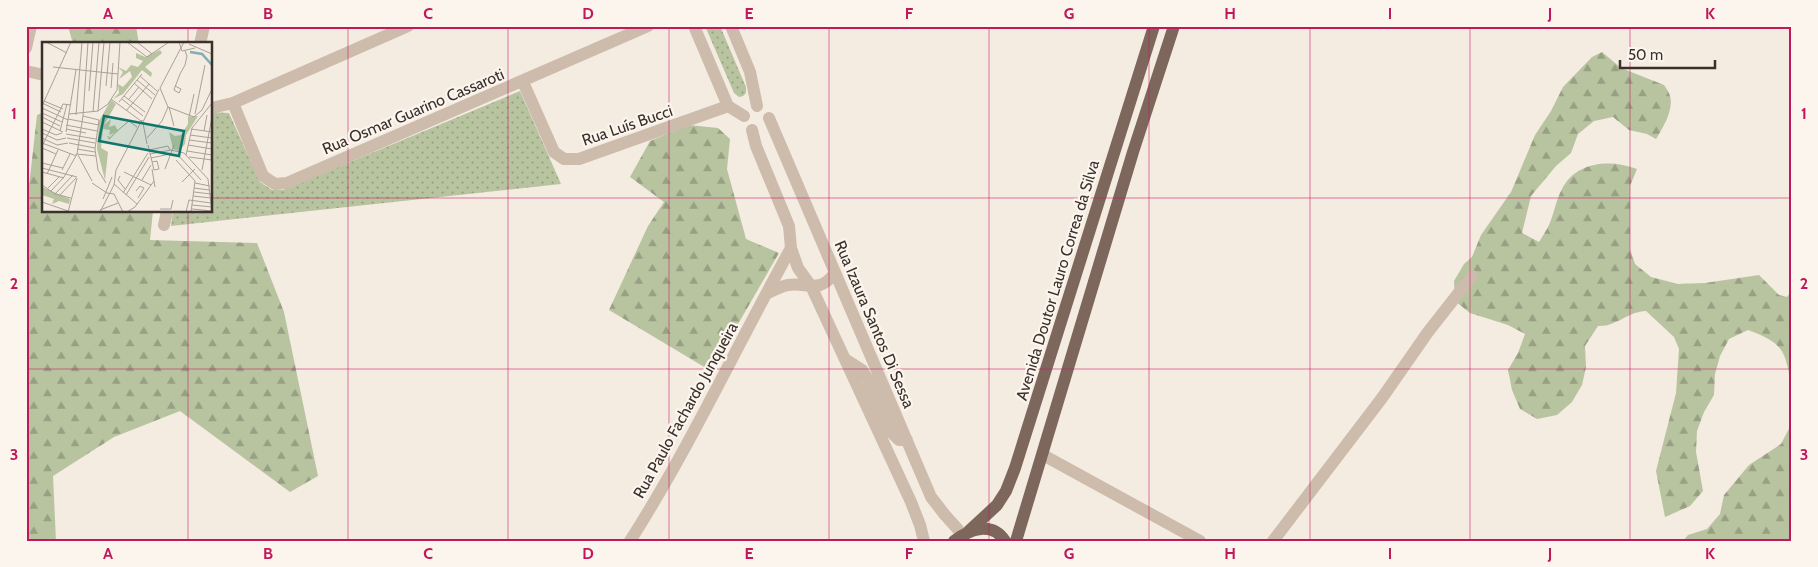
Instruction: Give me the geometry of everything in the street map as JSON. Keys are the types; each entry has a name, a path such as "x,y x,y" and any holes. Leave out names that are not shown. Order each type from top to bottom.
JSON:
{"main road":[{"name":"Avenida Doutor Lauro Correa da Silva","path":"962,535 997,505 1006,491 1015,468 1154,26"},
{"path":"1016,541 1133,152 1174,26"},
{"path":"962,535 990,529 1000,534 1005,541"}],"street":[{"path":"26,48 31,26"},
{"path":"200,42 204,26"},
{"path":"212,108 232,103 408,26"},
{"name":"Rua Osmar Guarino Cassaroti","path":"232,103 263,176 275,184 287,183 523,82 648,26"},
{"path":"694,26 728,106 744,116"},
{"path":"732,26 750,72 757,106"},
{"path":"26,72 42,75"},
{"name":"Rua Luís Bucci","path":"523,82 554,152 564,159 579,159 728,106"},
{"path":"757,106 767,112 769,118 764,128 758,131 747,127 744,122 746,111 751,107 757,106"},
{"name":"Rua Izaura Santos Di Sessa","path":"769,118 830,260 834,274 931,496 962,535"},
{"path":"752,130 756,146 789,226 791,248 798,268 811,286 845,359 911,502 924,541"},
{"path":"164,225 167,212"},
{"name":"Rua Paulo Fachardo Junqueira","path":"630,541 714,396 791,248"},
{"path":"766,294 788,285 811,286 828,282 834,274"},
{"path":"1273,541 1382,398 1428,332 1472,276"},
{"path":"845,359 862,370 891,432 898,440 907,440"},
{"path":"1043,455 1200,541"}],"green space":[{"path":"68,26 136,26 139,42 72,42"},
{"path":"705,26 720,26 746,87 746,93 743,96 739,97 734,93"},
{"path":"1602,52 1621,68 1664,85 1671,101 1667,118 1656,139 1647,134 1629,130 1613,117 1594,121 1578,134 1571,153 1556,166 1531,196 1522,233 1539,242 1549,225 1562,189 1576,173 1595,165 1616,164 1627,166 1637,169 1630,186 1630,249 1635,264 1651,277 1678,284 1705,283 1759,275 1779,295 1787,297 1792,290 1792,389 1788,366 1782,351 1777,345 1761,335 1748,330 1729,339 1720,356 1715,374 1714,395 1704,412 1697,431 1696,452 1703,491 1690,506 1665,517 1656,471 1676,393 1679,349 1674,337 1646,311 1634,313 1605,326 1598,326 1585,346 1586,367 1582,385 1572,402 1557,415 1537,419 1520,409 1512,390 1508,370 1518,353 1525,334 1508,325 1470,313 1455,301 1454,281 1464,264 1472,257 1481,235 1511,192 1535,135 1551,111 1563,87 1592,57"},
{"path":"520,91 561,184 171,226 173,212 212,212 212,112 229,113 260,182 272,190 283,190"},
{"path":"42,113 42,212 153,212 150,240 257,243 284,312 318,476 290,492 180,411 114,437 53,476 56,541 26,541 26,199 37,115"},
{"path":"689,125 718,128 730,139 727,169 746,239 779,253 711,371 609,310 648,226 664,202 630,177 650,141"},
{"path":"1792,423 1792,541 1683,541 1688,535 1707,529 1720,514 1724,495 1749,465 1781,444"}]}
